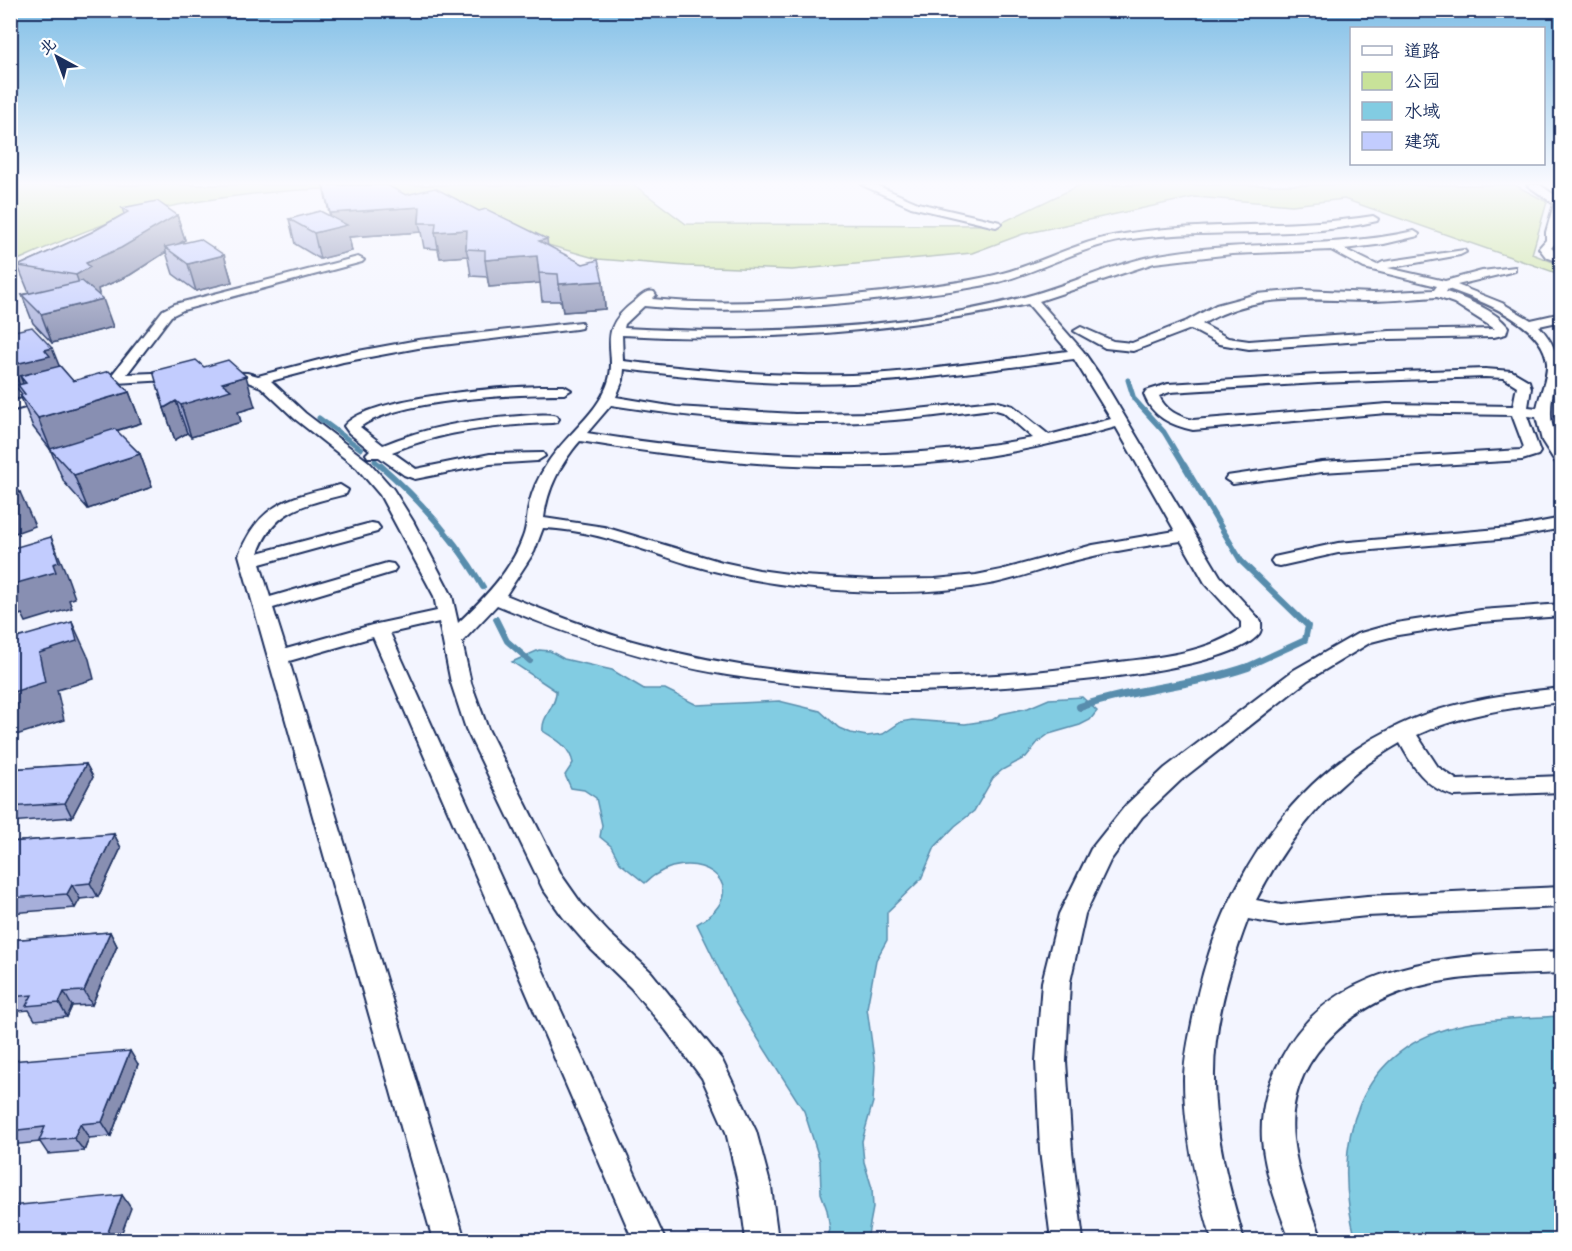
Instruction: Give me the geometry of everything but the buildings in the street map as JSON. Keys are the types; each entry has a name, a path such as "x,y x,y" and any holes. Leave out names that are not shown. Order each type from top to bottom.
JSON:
{"street":[{"path":"452,641 495,597 523,556 533,535 539,499 554,465 606,400 617,379 614,338 616,331 624,316 647,297 726,308 833,302 1006,277 1097,243"},
{"path":"1319,243 1374,268 1491,304 1528,324 1546,340 1557,354 1557,378 1542,413 1544,429 1551,446 1562,460"},
{"path":"616,331 742,336 822,333 948,316 1031,299 1154,259 1215,251 1360,243"},
{"path":"1549,243 1545,248 1550,255 1562,260"},
{"path":"1374,268 1460,252"},
{"path":"116,379 167,313 179,307 358,260"},
{"path":"1081,331 1110,345 1133,347 1192,324 1220,308 1257,298 1302,294 1383,297 1442,289 1511,269"},
{"path":"1192,324 1224,341 1249,345 1390,335 1501,331 1502,327 1498,323 1442,289"},
{"path":"495,597 558,624 637,649 748,671 827,680 902,684 971,683 1048,678 1107,671 1218,649 1237,642 1251,631 1251,621 1212,579 1120,421 1078,354 1031,299"},
{"path":"1528,324 1562,317"},
{"path":"10,406 116,379 229,375 260,380 342,358 418,344 576,325"},
{"path":"617,364 753,377 850,379 971,369 1078,354"},
{"path":"1233,479 1322,466 1522,455 1532,452 1532,444 1520,420 1519,410 1525,390 1524,384 1516,378 1498,373 1318,379 1168,388 1150,394 1167,415 1193,425 1336,412 1474,408 1519,410 1542,413"},
{"path":"260,380 279,394 300,416 358,461 387,494 405,521 443,596 461,683 477,729 552,882 579,918 641,980 712,1069 741,1131 755,1187 762,1240"},
{"path":"537,456 490,459 416,474 407,472 352,426 364,417 468,395 507,391 564,390"},
{"path":"606,400 676,411 795,418 879,417 994,405 1008,409 1046,441"},
{"path":"358,461 418,438 466,426 514,420 552,420"},
{"path":"575,436 686,453 773,460 831,461 932,458 1046,441 1120,421"},
{"path":"340,490 297,502 277,511 264,521 254,536 249,555 449,1240"},
{"path":"535,523 567,524 594,530 716,566 754,574 831,584 867,586 937,584 994,577 1079,554 1187,535"},
{"path":"1280,561 1338,548 1510,533 1562,524"},
{"path":"250,561 371,528"},
{"path":"262,604 387,568"},
{"path":"1067,1240 1056,1151 1051,1072 1056,982 1072,914 1100,856 1134,811 1173,774 1301,675 1364,638 1396,629 1481,616 1562,610"},
{"path":"278,658 380,628 447,615"},
{"path":"380,628 649,1240"},
{"path":"1228,1240 1205,1153 1199,1083 1207,1015 1221,954 1253,879 1275,843 1305,807 1341,772 1379,744 1422,724 1477,707 1562,695"},
{"path":"1404,732 1429,773 1439,783 1454,789 1562,784"},
{"path":"1240,907 1281,915 1367,906 1562,897"},
{"path":"1306,1240 1284,1171 1276,1128 1281,1091 1293,1061 1316,1030 1342,1006 1379,985 1410,976 1466,966 1562,962"}],"green space":[{"path":"11,243 55,243 11,263"},
{"path":"542,243 998,243 972,253 792,270 686,266 598,259"},
{"path":"1471,243 1535,243 1532,254 1561,265 1562,275"}],"water":[{"path":"539,650 550,651 564,659 612,670 644,689 665,689 697,705 779,701 820,711 839,728 867,736 883,734 901,722 912,720 965,724 992,720 1001,714 1028,708 1049,699 1082,697 1097,711 1090,720 1080,725 1049,734 1038,742 1026,757 1002,770 993,778 974,811 955,826 935,847 921,879 887,912 887,940 876,960 867,1008 875,1066 873,1102 862,1141 864,1162 872,1188 873,1208 867,1240 826,1240 830,1230 827,1210 821,1193 820,1161 804,1111 736,1004 697,924 715,910 723,896 722,883 713,873 699,866 682,865 663,870 645,883 620,863 611,846 600,837 602,825 596,798 584,790 571,788 565,775 573,763 571,757 561,744 543,731 544,721 556,696 556,691 512,662"},
{"path":"1561,1016 1561,1240 1356,1240 1349,1204 1347,1169 1350,1135 1360,1104 1376,1076 1399,1053 1429,1035 1478,1022"}],"waterway":[{"path":"1128,380 1134,399 1164,432 1185,467"},
{"path":"319,418 361,449"},
{"path":"375,461 382,467"},
{"path":"380,465 437,522 483,587"},
{"path":"1184,465 1241,561 1308,626 1305,640 1244,668"},
{"path":"496,619 507,641 530,661"},
{"path":"1080,707 1122,695 1206,679 1248,667"}]}
